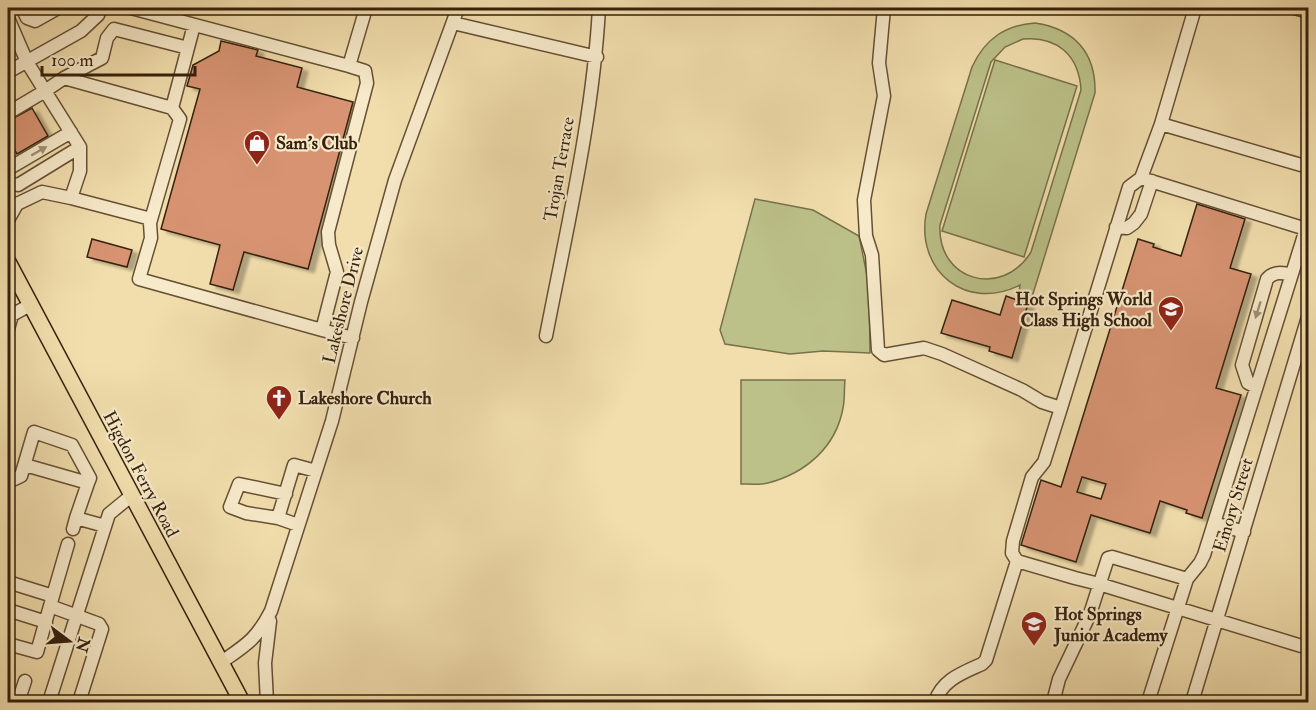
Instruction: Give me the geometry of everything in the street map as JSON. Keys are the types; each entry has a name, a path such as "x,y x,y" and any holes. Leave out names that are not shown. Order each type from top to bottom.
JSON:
{"main road":[{"name":"Higdon Ferry Road","path":"8,262 242,702"}],"street":[{"path":"21,8 27,18 35,21 58,8"},
{"path":"8,72 81,31 98,15 101,8"},
{"path":"131,8 365,71 367,83 328,232 329,245 337,272 322,330"},
{"path":"349,66 366,8"},
{"name":"Lakeshore Drive","path":"220,663 251,642 261,630 271,611 332,421 395,180 459,8"},
{"name":"Trojan Terrace","path":"546,336 597,57 600,8"},
{"path":"884,8 879,63 884,96 864,200 866,236 872,255 878,350 884,355 924,348 1022,390 1042,402 1061,408"},
{"path":"1116,227 1127,228 1138,219 1161,124 1195,8"},
{"path":"1295,8 1308,12"},
{"path":"8,18 11,34 80,147 80,171 71,198"},
{"path":"453,23 597,57"},
{"path":"172,108 195,25"},
{"path":"8,113 45,92 64,78 102,58 107,38 114,29 188,48"},
{"path":"64,78 172,108 180,119 151,219 151,238 139,279 353,338"},
{"path":"1161,124 1308,167"},
{"path":"8,169 71,132"},
{"path":"8,181 18,185 80,147"},
{"path":"1148,702 1178,608 1186,579 1203,559 1307,225 1147,179 1129,187 1044,462 1032,477 1013,541 1012,553 1017,561 1099,584 1178,608 1308,648"},
{"path":"8,220 12,203 42,192 151,219"},
{"path":"1256,387 1248,383 1242,365 1264,290 1272,274 1278,272 1291,274"},
{"path":"8,329 12,315 30,305"},
{"name":"Emory Street","path":"1192,702 1308,317"},
{"path":"8,482 21,476 34,432 72,445 90,478 75,524 105,526"},
{"path":"25,465 88,483"},
{"path":"278,518 294,465 316,471"},
{"path":"286,494 239,484 230,507 298,525"},
{"path":"49,702 109,514 131,496"},
{"path":"1214,524 1244,532"},
{"path":"8,644 37,652 68,544"},
{"path":"1053,702 1059,679 1083,632 1106,561 1112,557 1186,579"},
{"path":"935,702 944,684 986,660 1017,561"},
{"path":"8,582 99,624 102,628 79,702"},
{"path":"8,610 46,622"},
{"path":"267,702 265,663 271,611"},
{"path":"18,702 25,681"}],"green space":[{"path":"1035,23 1049,26 1072,37 1087,55 1092,66 1095,93 1032,297 1019,292 1020,285 1000,292 982,293 964,290 949,281 937,269 929,253 925,235 926,214 972,67 983,49 997,35 1024,24","holes":["1023,39 1046,41 1064,50 1076,67 1081,90 1031,252 1019,267 1004,275 989,279 974,277 960,271 949,259 942,244 940,225 991,62 1005,47"]},
{"path":"995,60 1077,86 1024,257 942,231"},
{"path":"755,199 813,210 859,236 869,285 870,353 823,351 790,354 725,344 720,330"},
{"path":"741,380 845,380 844,405 834,435 817,456 795,473 765,484 741,484"}],"building":[{"name":"Sam's Club","path":"221,41 258,50 256,56 302,68 297,87 353,102 308,269 244,252 233,290 210,284 220,245 161,229 200,89 187,86 193,65 219,51"},
{"path":"32,108 48,136 17,154 8,137 8,121"},
{"name":"Hot Springs World Class High School","path":"1197,204 1245,219 1230,268 1251,274 1216,388 1241,395 1202,518 1160,501 1150,533 1091,515 1076,562 1021,545 1041,480 1061,487 1138,239 1154,244 1153,247 1181,256","holes":["1082,477 1106,484 1101,499 1077,492"]},
{"path":"92,239 132,250 127,267 87,257"},
{"path":"1006,296 1028,304 1012,358 989,351 990,347 941,333 952,300 1000,315"}],"place":[{"name":"Sam's Club","path":"257,166"},
{"name":"Hot Springs World Class High School","path":"1171,332"},
{"name":"Lakeshore Church","path":"279,421"},
{"name":"Hot Springs Junior Academy","path":"1034,647"}]}
